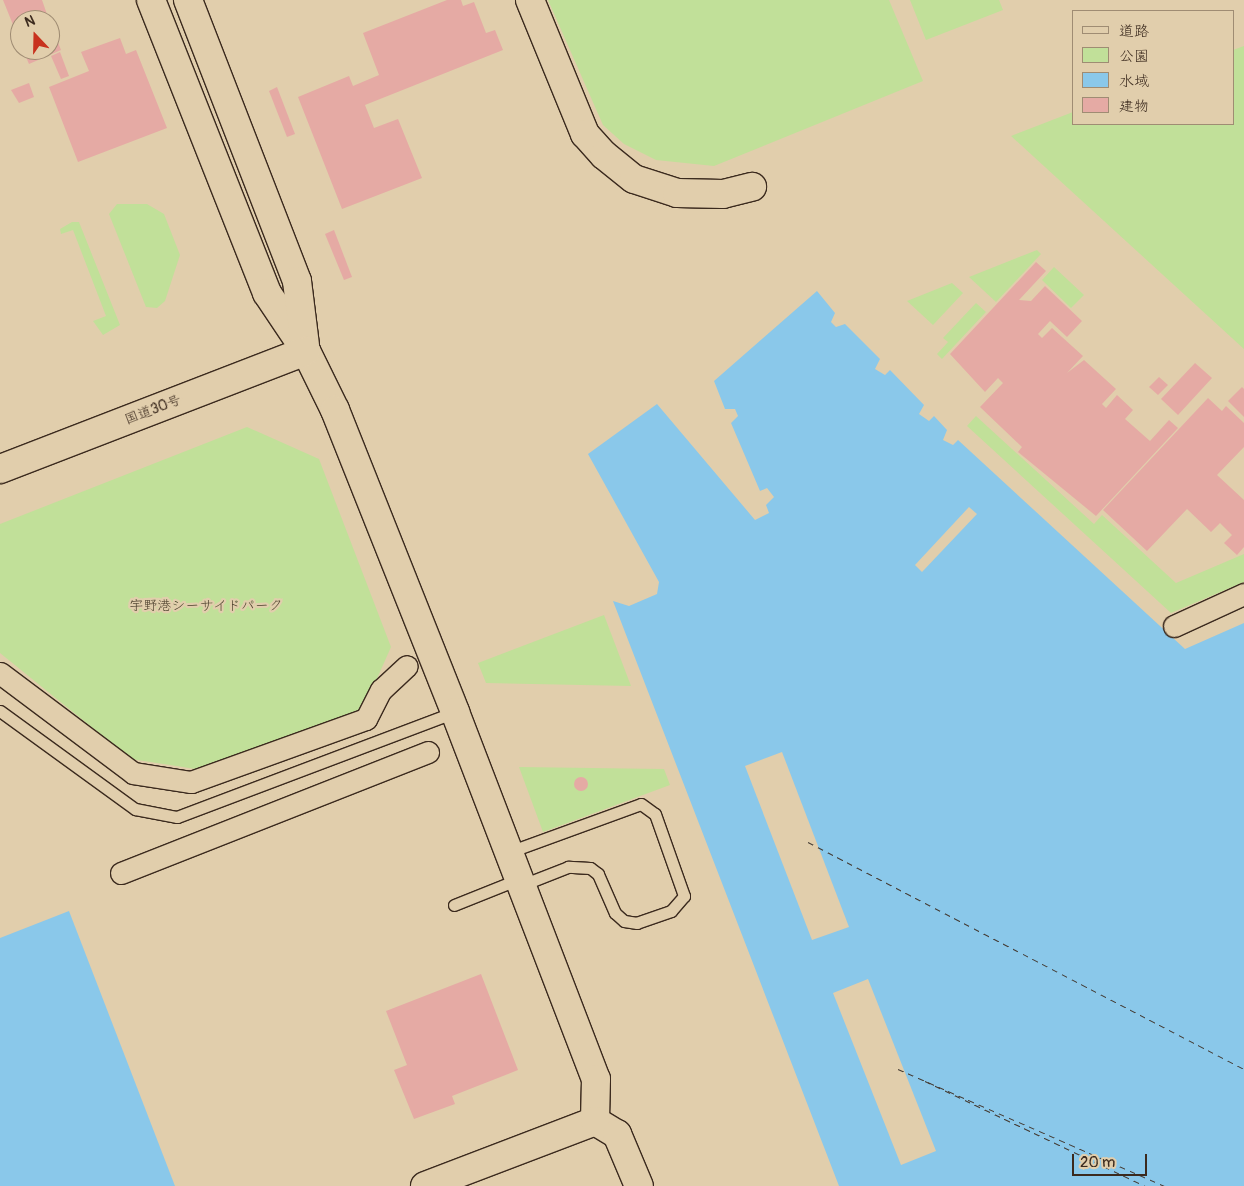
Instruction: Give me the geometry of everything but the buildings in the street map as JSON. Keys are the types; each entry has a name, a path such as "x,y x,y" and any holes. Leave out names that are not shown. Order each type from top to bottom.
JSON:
{"main road":[{"path":"151,0 267,293 306,352 335,410 455,712 596,1078 595,1121"},
{"path":"188,0 297,281 306,352"},
{"path":"530,0 584,134 604,155 634,179 677,193 723,194 752,187"},
{"name":"国道30号","path":"0,469 306,352"},
{"path":"425,1186 595,1121"},
{"path":"595,1121 617,1134 639,1186"}],"street":[{"path":"1174,626 1244,594"},
{"path":"0,673 134,773 191,782 366,718 380,690 407,666"},
{"path":"121,873 428,752"}],"lane":[{"path":"0,711 135,809 177,817 455,712"},
{"path":"454,905 568,867 590,868 598,874 615,913 624,921 637,923 672,911 684,896 655,814 642,804 509,852"}],"green space":[{"path":"548,0 889,0 923,81 714,166 656,160 624,144 603,125"},
{"path":"910,0 999,0 1003,10 926,40"},
{"path":"1244,46 1244,349 1011,136 1072,112 1072,125 1234,125 1234,50"},
{"path":"117,204 147,204 164,214 180,255 165,301 157,308 146,307 109,214"},
{"path":"72,222 79,222 120,325 103,335 93,321 106,316 73,230 61,234 60,229"},
{"path":"1037,250 1041,254 996,302 969,277"},
{"path":"1054,267 1084,295 1071,308 1042,280"},
{"path":"952,283 963,293 933,325 907,301"},
{"path":"976,303 986,312 942,359 937,354 948,342 943,338"},
{"path":"976,416 1094,524 1102,515 1176,583 1244,554 1244,582 1171,613 967,426"},
{"name":"宇野港シーサイドパーク","path":"247,427 319,459 391,647 364,708 202,770 131,759 0,653 0,524"},
{"path":"604,615 631,686 486,683 478,663"},
{"path":"519,767 664,769 670,785 543,832"}],"water":[{"path":"817,291 835,313 831,322 836,327 845,324 880,359 875,369 885,375 890,370 924,405 919,414 929,421 934,416 947,430 943,440 953,445 958,440 1185,649 1244,623 1244,1186 839,1186 613,601 629,606 657,594 659,582 588,454 657,404 755,520 769,513 766,505 774,497 767,488 760,491 731,423 738,416 735,409 725,409 714,381"},
{"path":"69,911 175,1186 0,1186 0,938"}],"pier":[{"path":"969,507 977,514 922,572 915,565"},
{"path":"782,752 849,927 812,940 745,766"},
{"path":"868,979 936,1151 901,1165 833,993"}],"ferry route":[{"path":"808,842 1244,1069"},
{"path":"898,1069 1165,1186"},
{"path":"925,1081 1145,1186"}]}
